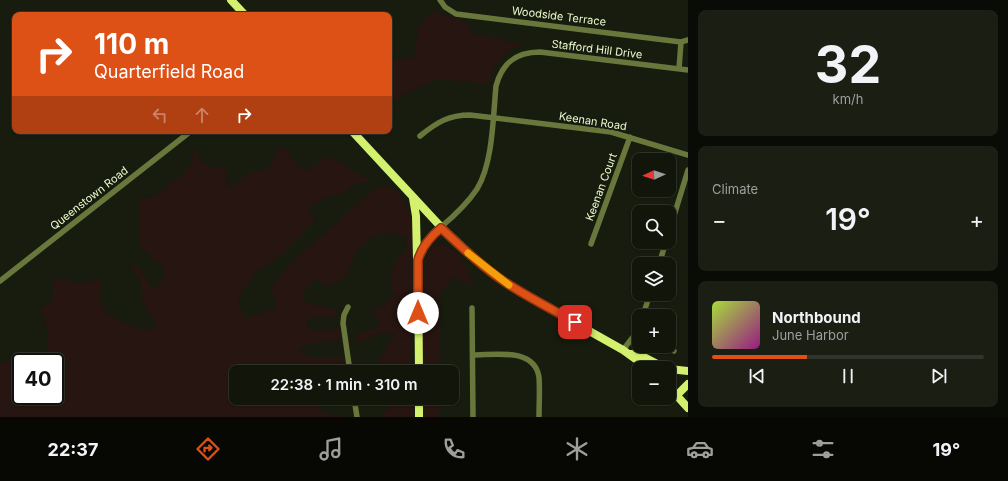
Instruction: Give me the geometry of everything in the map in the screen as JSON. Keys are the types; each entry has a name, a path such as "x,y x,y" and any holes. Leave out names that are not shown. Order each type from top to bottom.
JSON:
{"main road":[{"path":"231,0 242,12"},
{"path":"355,134 441,228 469,254 510,285 625,351 639,361"},
{"path":"413,197 416,216 416,249 418,269 419,365"},
{"path":"418,269 420,252 424,244 441,228"},
{"path":"625,351 642,356 652,361"},
{"path":"676,370 688,371"},
{"path":"688,384 677,395 688,408"},
{"path":"419,405 419,417"}],"street":[{"name":"Woodside Terrace","path":"440,0 444,7 456,14 681,42"},
{"path":"678,69 681,42 688,40"},
{"name":"Stafford Hill Drive","path":"493,117 498,77 506,64 522,55 540,52 688,70"},
{"name":"Keenan Road","path":"420,136 437,123 452,116 470,115 597,129 630,137 688,155"},
{"path":"441,228 465,206 483,177 487,164 493,117"},
{"name":"Queenstown Road","path":"0,281 187,134"},
{"name":"Keenan Court","path":"591,244 630,137"},
{"path":"676,209 688,170"},
{"path":"348,307 344,315 343,323 349,365"},
{"path":"472,308 473,417"},
{"path":"625,351 632,339"},
{"path":"473,355 522,356 534,364 538,377 539,417"},
{"path":"355,405 357,417"}],"shaded area":[{"path":"433,12 465,21 472,33 523,44 507,51 492,71 489,84 438,79 407,93 392,104 392,60 414,57 418,27"},
{"path":"195,148 200,159 206,165 210,167 226,168 225,174 228,187 236,185 244,175 267,169 273,161 277,148 286,149 303,170 314,167 324,156 345,165 354,172 370,179 363,183 353,185 344,192 323,198 312,207 309,212 315,217 314,222 279,256 253,275 239,298 240,309 245,318 273,309 276,304 271,287 293,261 375,189 388,186 392,187 399,194 412,217 412,365 380,365 379,360 395,334 379,332 362,343 357,342 358,333 373,330 380,324 371,309 383,306 393,297 390,275 396,261 406,249 405,238 392,233 385,233 372,238 360,246 348,272 342,278 328,286 316,279 303,291 305,302 338,310 334,318 311,317 306,322 309,330 331,330 339,327 341,336 338,341 308,344 299,350 310,357 343,357 344,365 229,365 229,405 317,405 326,414 347,417 0,417 0,363 12,360 12,405 64,405 64,353 38,353 46,351 48,340 47,329 40,308 51,303 55,278 80,284 99,279 102,285 99,299 107,314 144,330 157,326 142,300 142,285 129,264 139,266 148,282 154,289 165,278 162,266 140,246 139,204 141,196 152,198 168,187 170,182 180,177 190,166"},
{"path":"438,243 444,245 456,253 466,266 472,286 452,277 440,294 440,365 422,365 422,299 425,260 434,244"},
{"path":"388,405 413,405 414,417 380,417 389,407"},
{"path":"422,405 440,405 440,417 422,417"}],"slow traffic":[{"path":"468,253 509,285"}],"route":[{"path":"418,313 418,260 420,252 429,238 441,228 484,267 499,278 520,292 575,322"}]}
